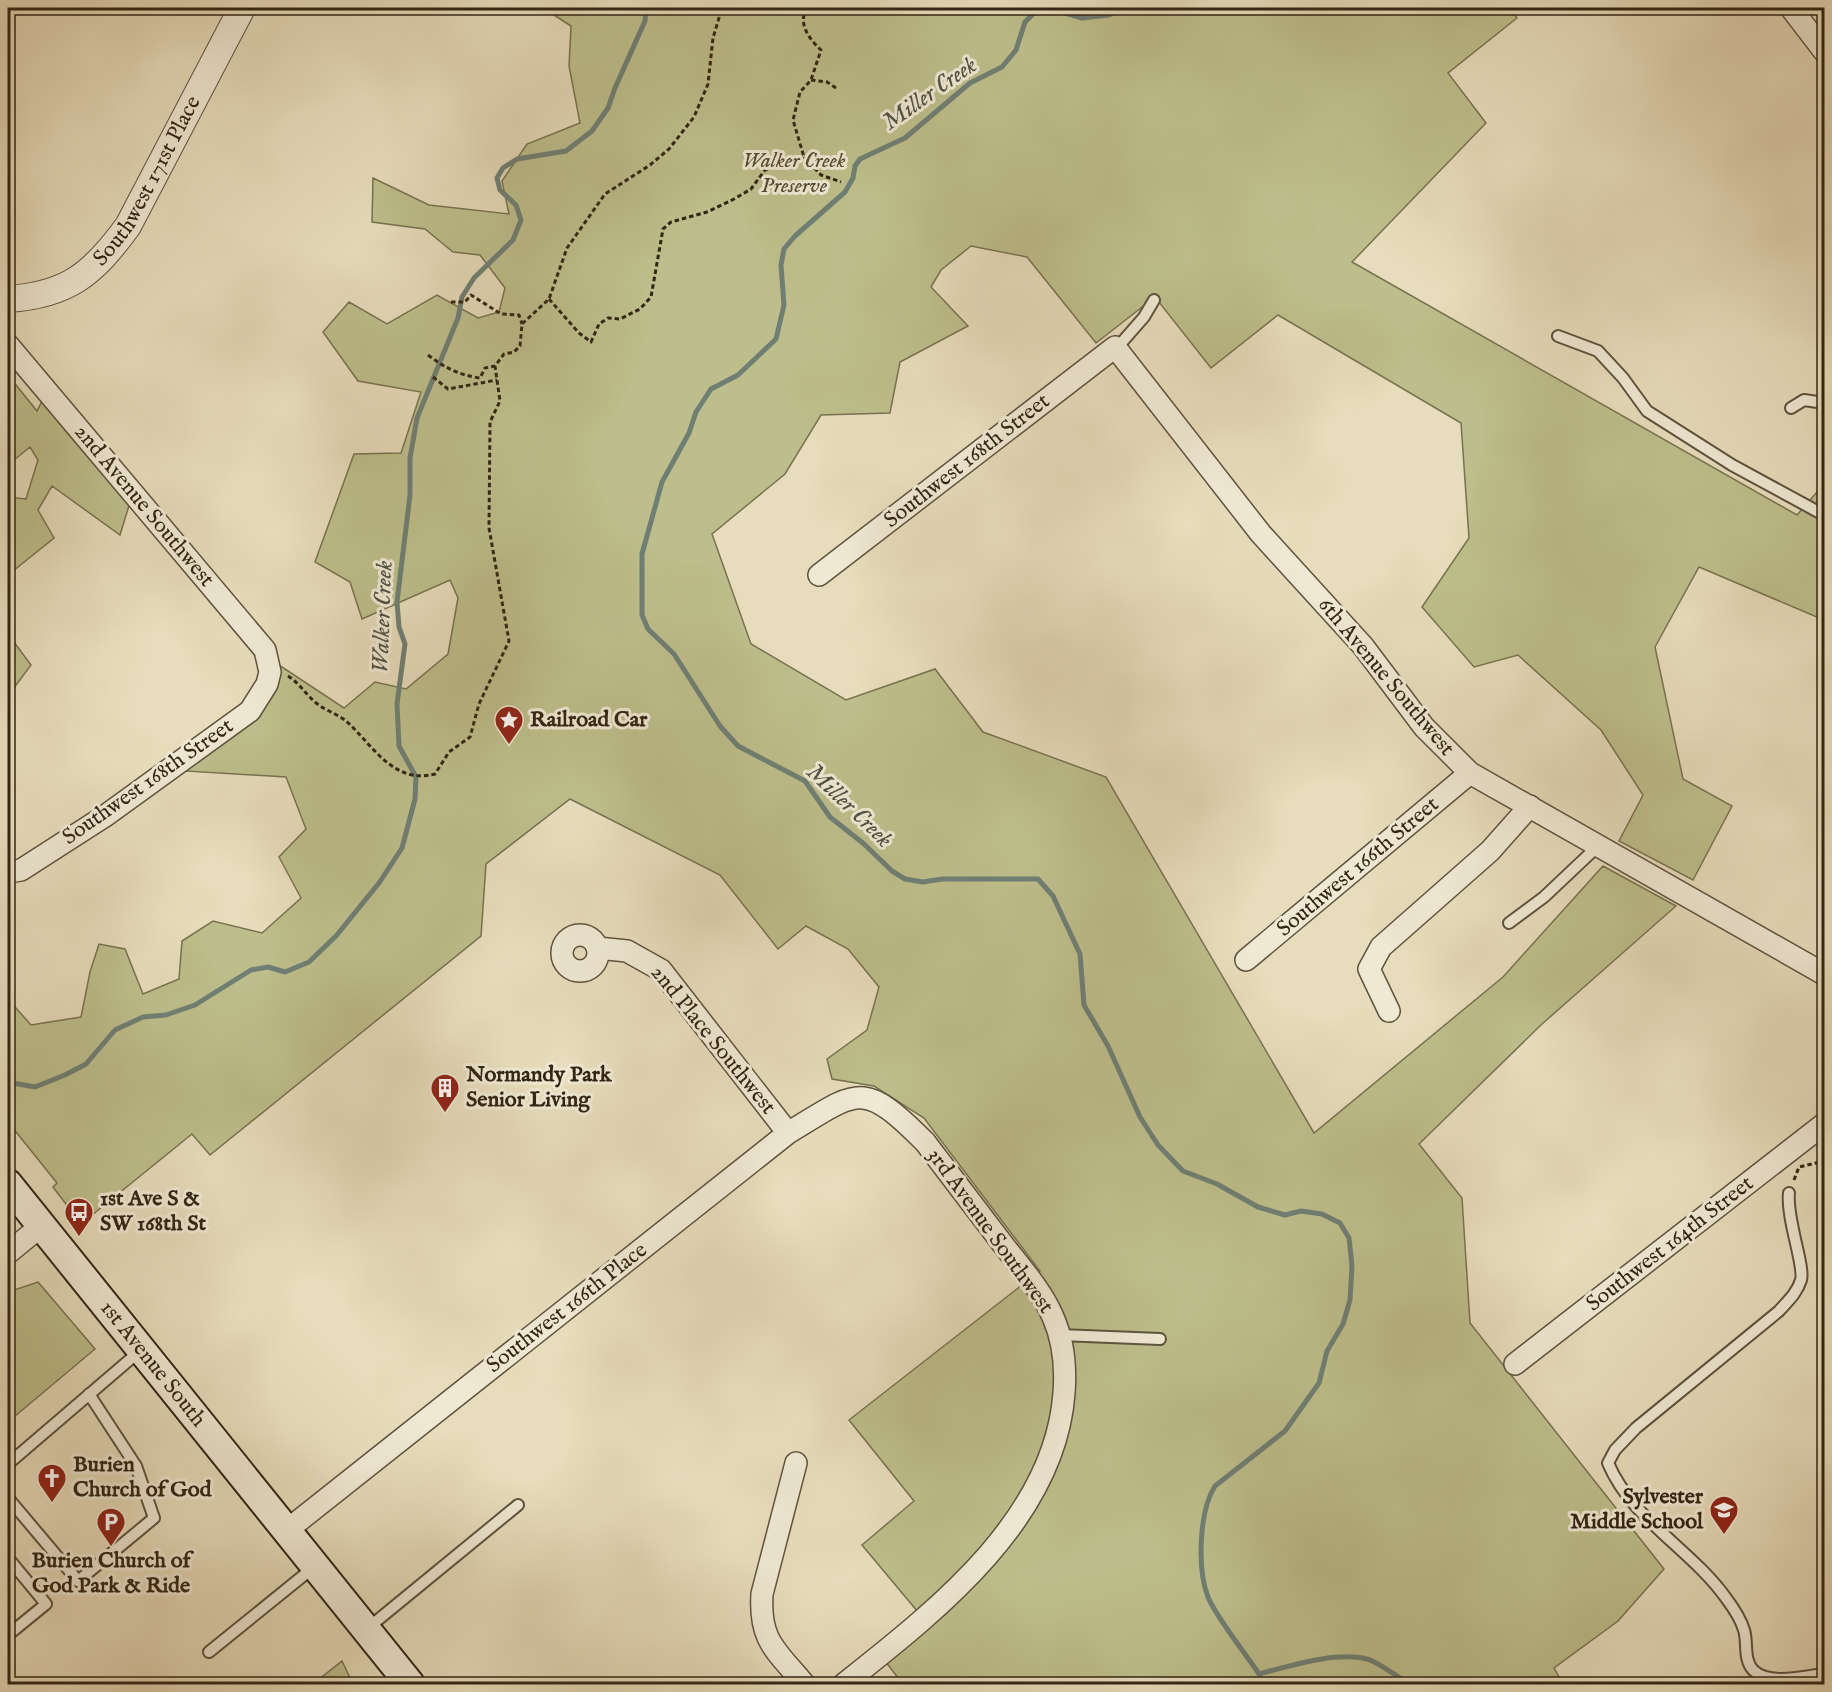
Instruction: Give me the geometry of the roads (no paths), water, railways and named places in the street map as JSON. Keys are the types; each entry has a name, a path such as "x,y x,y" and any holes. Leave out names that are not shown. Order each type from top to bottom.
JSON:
{"main road":[{"name":"1st Avenue South","path":"8,1184 410,1684"}],"street":[{"name":"Southwest 171st Place","path":"8,299 48,295 66,287 83,278 113,247 128,226 242,8"},
{"path":"1791,8 1824,51"},
{"name":"2nd Avenue Southwest","path":"8,345 265,650 269,668"},
{"name":"Southwest 168th Street","path":"819,575 1116,348"},
{"name":"6th Avenue Southwest","path":"1116,348 1261,534 1362,646 1424,728 1470,773 1824,974"},
{"name":"Southwest 168th Street","path":"8,872 21,870 105,816 250,711 267,684 269,668"},
{"name":"Southwest 166th Street","path":"1245,960 1470,773"},
{"path":"1389,1011 1369,969 1381,947 1490,851 1530,806"},
{"name":"2nd Place Southwest","path":"598,948 627,951 661,970 788,1133"},
{"name":"Southwest 166th Place","path":"285,1531 788,1133 842,1100 855,1096"},
{"name":"3rd Avenue Southwest","path":"844,1684 913,1630 966,1578 1009,1528 1038,1487 1054,1450 1063,1406 1064,1358 1060,1335 1044,1298 925,1142 887,1108 869,1098 855,1096"},
{"name":"Southwest 164th Street","path":"1515,1364 1824,1124"},
{"path":"8,1253 41,1226"},
{"path":"796,1463 762,1594 760,1613 767,1638 804,1684"}],"lane":[{"path":"1116,348 1144,317 1154,300"},
{"path":"1558,336 1598,351 1623,378 1647,411 1732,465 1824,515"},
{"path":"1791,408 1804,400 1824,403"},
{"path":"1509,923 1544,897 1599,846"},
{"path":"1789,1193 1787,1208 1802,1278 1795,1294 1779,1311 1636,1428 1615,1450 1608,1463 1616,1480 1661,1533 1699,1566 1725,1598 1744,1630 1747,1656 1753,1670 1769,1679 1824,1674"},
{"path":"1060,1335 1160,1339"},
{"path":"8,1464 141,1350"},
{"path":"8,1498 78,1581 154,1518 136,1466 89,1394"},
{"path":"366,1630 518,1505"},
{"path":"8,1558 46,1604 8,1635"},
{"path":"210,1652 314,1566"}],"waterway":[{"name":"Walker Creek","path":"8,1082 35,1087 86,1064 115,1030 143,1017 166,1015 195,1005 251,970 268,967 285,972 309,962 336,936 379,883 402,848 415,799 416,777 399,746 397,704 405,644 399,627 397,602 410,495 410,458 417,418 458,318 462,297 474,278 513,240 521,220 516,205 500,190 497,178 503,168 517,159 566,151 592,131 608,108 645,21 646,8"},
{"name":"Miller Creek","path":"1127,8 1109,15 1082,18 1065,13 1042,11 1033,14 1025,22 1016,50 1002,67 970,83 905,138 860,159 845,192 795,236 784,249 781,265 784,305 776,339 738,375 711,389 696,412 689,433 662,482 642,554 642,615 648,629 674,654 720,726 738,746 805,781 830,817 864,844 892,871 905,879 923,882 942,879 1038,879 1053,896 1080,954 1084,1005 1108,1046 1140,1117 1158,1145 1183,1171 1217,1184 1258,1207 1285,1215 1301,1211 1322,1214 1340,1223 1349,1238 1352,1266 1350,1300 1343,1324 1327,1351 1319,1383 1285,1431 1215,1486 1203,1525 1202,1571 1208,1597 1224,1625 1259,1674 1261,1684"},
{"path":"1259,1674 1314,1660 1358,1657 1375,1662 1410,1684"}],"place":[{"name":"Railroad Car","path":"509,746"},
{"name":"Normandy Park Senior Living","path":"445,1114"},
{"name":"1st Ave S & SW 168th St","path":"79,1238"},
{"name":"Burien Church of God","path":"52,1504"},
{"name":"Sylvester Middle School","path":"1724,1536"},
{"name":"Burien Church of God Park & Ride","path":"111,1548"}],"park label":[{"name":"Walker Creek Preserve","path":"794,174"}]}
